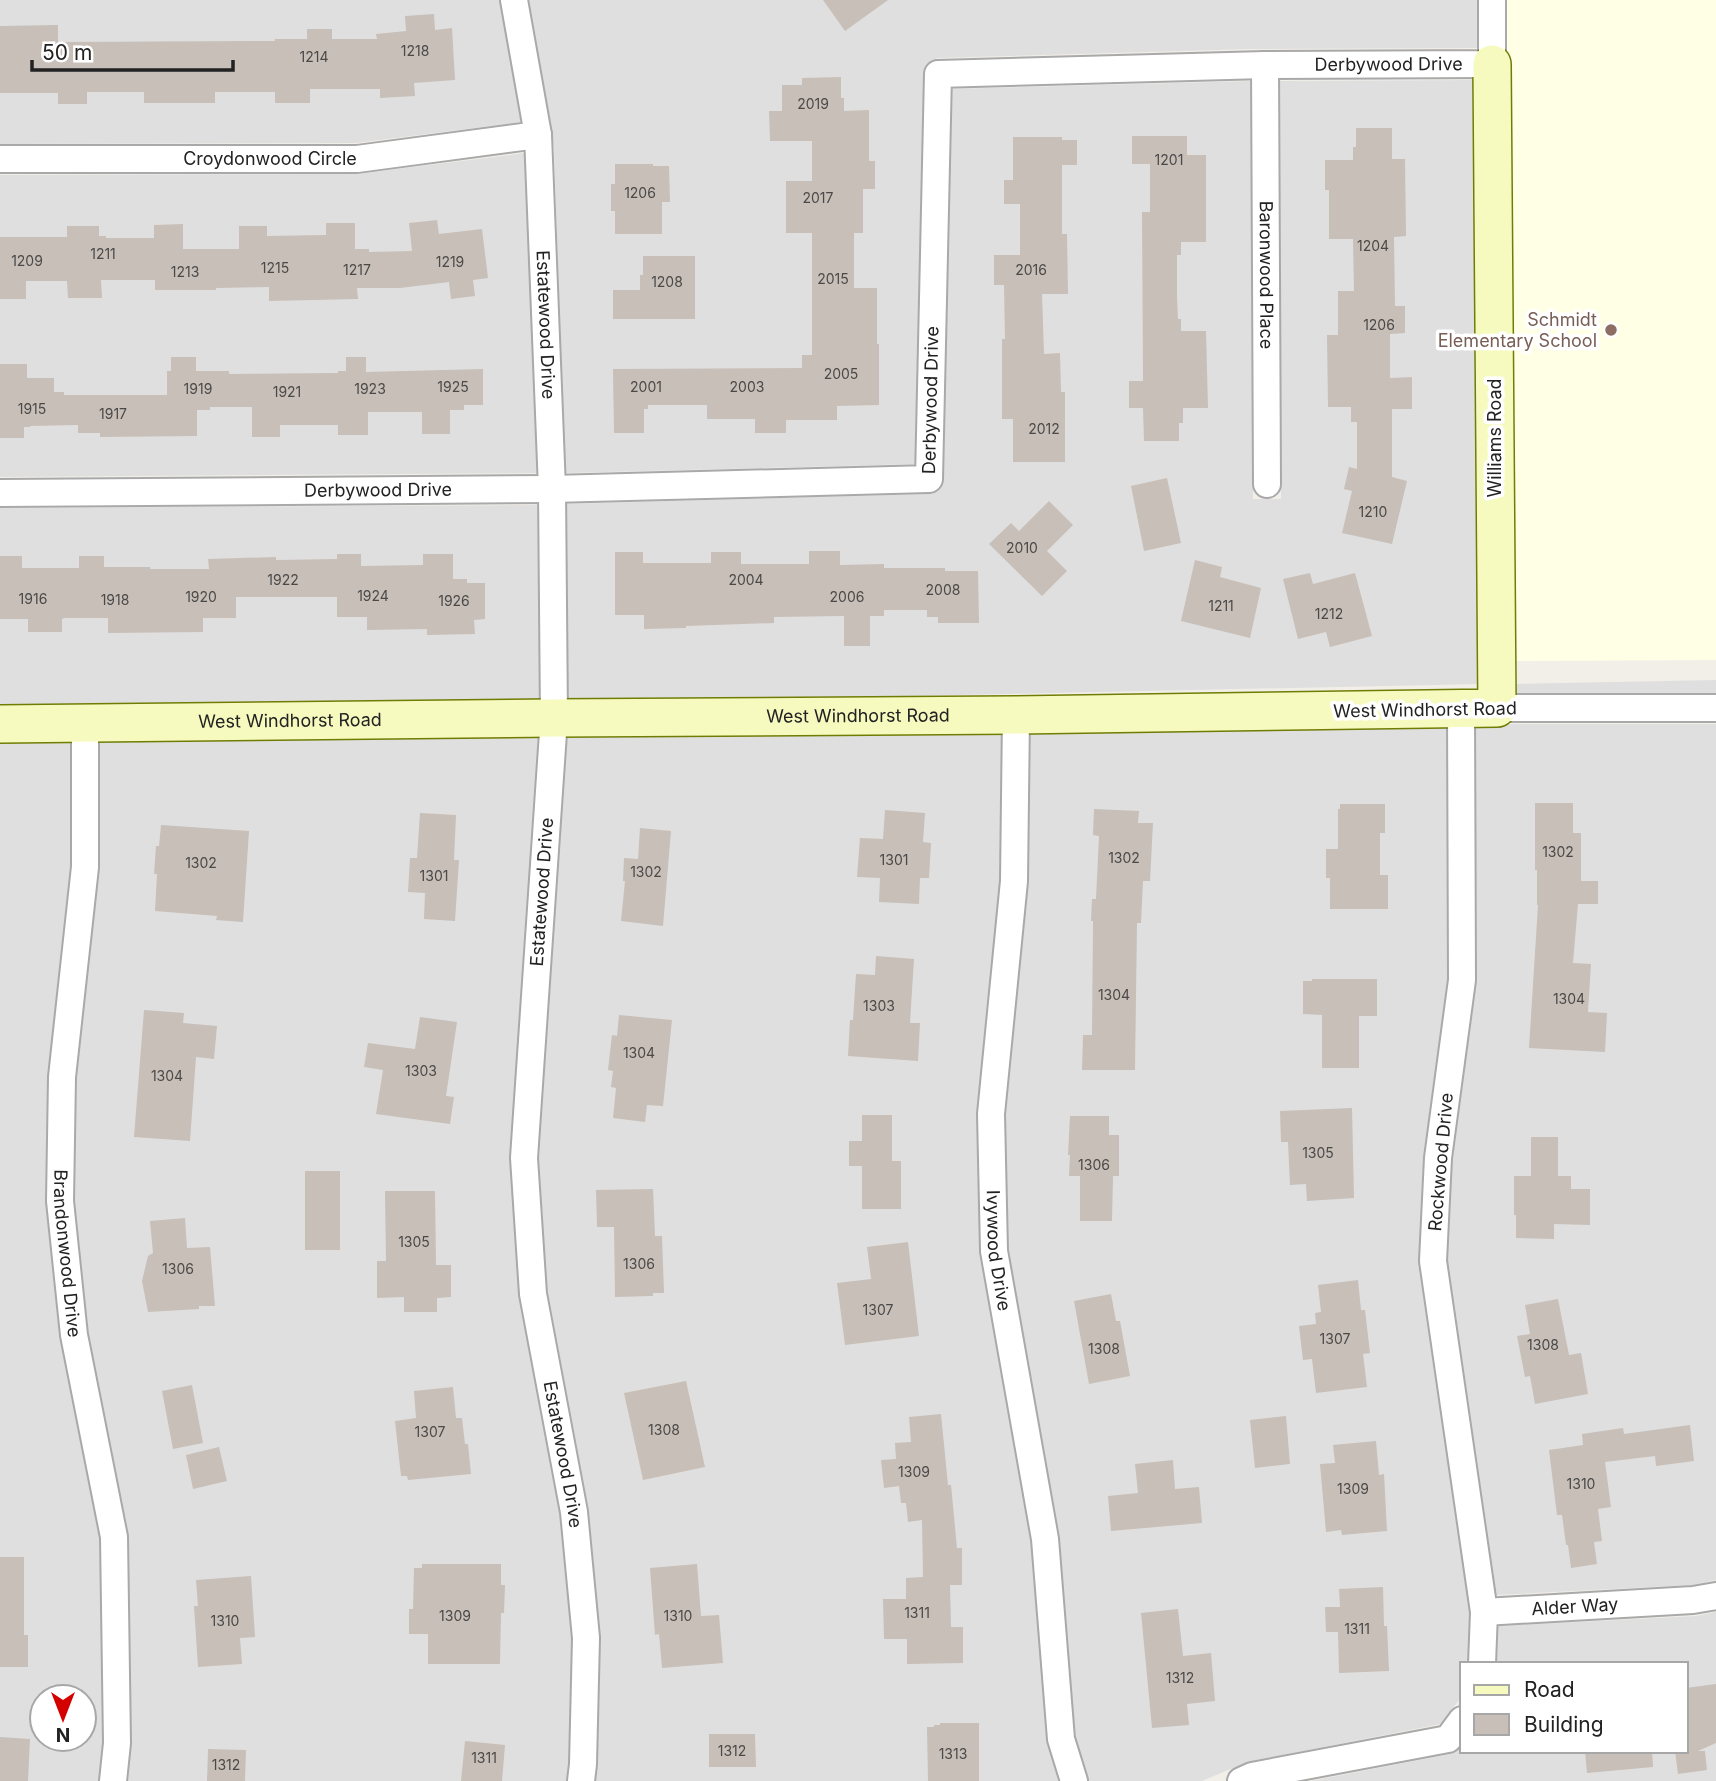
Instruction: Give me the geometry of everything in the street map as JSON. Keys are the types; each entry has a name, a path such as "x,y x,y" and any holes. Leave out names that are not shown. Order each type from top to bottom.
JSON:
{"street":[{"name":"Estatewood Drive","path":"514,0 538,135 552,489 554,718 524,1158 533,1294 574,1512 584,1625 584,1739 581,1781"},
{"name":"Williams Road","path":"1492,0 1497,708"},
{"name":"Derbywood Drive","path":"0,493 552,489 929,479 938,74 1265,65 1492,64"},
{"name":"Baronwood Place","path":"1265,65 1267,484"},
{"name":"Croydonwood Circle","path":"0,159 357,159 538,135"},
{"name":"West Windhorst Road","path":"0,724 1716,708"},
{"name":"Rockwood Drive","path":"1461,709 1462,980 1438,1158 1433,1261 1484,1612"},
{"name":"Ivywood Drive","path":"1016,715 1014,881 991,1114 994,1251 1045,1539 1061,1739 1074,1781"},
{"name":"Brandonwood Drive","path":"85,723 85,867 62,1077 60,1201 74,1335 114,1537 117,1743 113,1781"},
{"name":"Alder Way","path":"1484,1612 1693,1600 1716,1596"},
{"path":"1482,1662 1484,1612"},
{"path":"1241,1781 1252,1776 1448,1738 1460,1723"}],"shaded area":[{"path":"0,0 500,0 521,122 356,143 0,144"},
{"path":"528,0 1478,0 1478,48 1252,49 937,58 924,74 915,464 565,473 554,149"},
{"name":"Schmidt Elementary School","path":"1504,0 1716,0 1716,660 1509,661"},
{"path":"1478,80 1480,684 568,702 565,504 929,494 943,479 951,89 1252,81 1253,499 1281,499 1279,81"},
{"path":"525,153 537,473 0,477 0,175 357,174"},
{"path":"538,505 540,702 0,707 0,508"},
{"path":"1716,680 1716,693 1510,693 1510,684"},
{"path":"1475,724 1716,724 1716,1580 1692,1585 1496,1595 1447,1260 1452,1160 1476,980"},
{"path":"1447,725 1449,979 1424,1156 1420,1260 1470,1613 1468,1662 1460,1662 1460,1699 1441,1724 1247,1762 1202,1781 1089,1781 1074,1735 1058,1536 1008,1250 1005,1115 1028,883 1030,731"},
{"path":"1002,731 1001,880 977,1113 980,1252 1031,1541 1047,1740 1059,1781 595,1781 600,1638 587,1509 546,1292 538,1158 567,733"},
{"path":"539,733 510,1156 519,1297 560,1514 572,1638 567,1781 127,1781 131,1743 127,1537 87,1332 74,1200 76,1078 99,867 99,739"},
{"path":"0,739 72,739 72,866 48,1075 46,1201 60,1338 100,1539 103,1743 99,1781 0,1781"},
{"path":"1716,1612 1716,1781 1311,1781 1450,1754 1460,1746 1460,1753 1688,1753 1688,1662 1496,1662 1498,1626 1696,1616"}],"building":[{"path":"823,0 888,0 845,31"},
{"path":"434,14 435,30 452,28 455,80 414,83 415,96 380,98 380,89 310,89 310,103 275,103 275,92 215,92 215,103 144,103 144,92 87,92 87,104 58,104 58,93 0,93 0,26 58,25 58,42 275,41 307,39 307,29 332,29 332,39 377,39 376,34 406,31 405,16"},
{"path":"841,77 844,111 869,110 869,161 875,161 875,189 863,189 863,233 854,233 854,288 877,288 879,405 837,406 837,420 786,420 786,433 755,433 755,419 707,419 707,405 648,405 648,409 644,409 644,433 614,433 613,369 802,368 802,355 812,355 812,233 786,233 786,181 812,181 812,141 770,141 769,111 782,111 782,85 802,85 802,78"},
{"path":"1356,128 1392,128 1392,159 1405,159 1406,236 1394,237 1395,306 1405,306 1405,333 1390,334 1390,378 1412,377 1412,409 1392,409 1392,477 1407,481 1392,544 1342,533 1352,491 1344,489 1349,467 1357,469 1357,422 1351,422 1351,407 1328,407 1327,335 1338,335 1338,291 1354,291 1353,239 1329,239 1329,190 1325,190 1325,160 1353,160"},
{"path":"1132,136 1187,136 1187,155 1206,155 1206,242 1181,242 1181,255 1177,255 1177,298 1181,331 1206,331 1208,408 1183,408 1183,423 1179,423 1179,441 1144,441 1143,408 1129,408 1129,381 1143,381 1142,212 1150,212 1150,164 1132,164"},
{"path":"1013,137 1062,137 1062,140 1077,140 1077,165 1062,165 1062,234 1067,234 1068,294 1042,294 1044,354 1060,353 1061,392 1065,392 1065,462 1013,462 1013,419 1002,419 1004,285 994,285 994,255 1020,255 1020,204 1004,204 1004,180 1013,180"},
{"path":"615,164 669,166 670,202 662,202 662,234 615,234 615,211 611,211 611,184 615,184"},
{"path":"437,220 439,234 482,229 488,278 473,280 475,296 451,299 449,282 400,288 357,288 358,299 269,301 269,287 155,290 155,280 101,280 102,298 68,298 67,281 26,281 26,299 0,299 0,237 67,237 67,226 99,226 99,236 106,238 154,238 154,225 183,224 183,249 239,249 239,226 267,226 267,236 326,235 326,223 355,223 355,249 369,249 369,252 412,251 409,223"},
{"path":"643,256 695,256 695,319 613,319 613,290 640,290"},
{"path":"171,357 196,357 196,371 229,371 229,374 338,373 346,371 346,357 366,357 366,372 483,369 483,405 464,405 464,410 450,410 450,434 422,434 422,412 368,412 368,435 338,435 338,425 280,425 280,437 252,437 252,407 210,407 210,410 197,410 197,436 100,437 100,433 78,433 78,425 24,427 24,438 0,438 0,364 27,364 27,378 54,378 54,392 64,392 64,395 167,395 167,371 171,371"},
{"path":"1167,478 1181,543 1144,551 1131,486"},
{"path":"1049,501 1073,525 1047,551 1067,571 1042,596 989,544 1011,523 1019,531"},
{"path":"809,551 840,551 840,565 884,564 884,568 978,571 979,623 938,623 938,617 927,617 927,610 884,610 884,616 870,616 870,646 844,646 844,616 774,617 774,623 644,629 644,615 615,615 615,552 643,552 643,563 711,563 711,552 741,552 741,564 809,564"},
{"path":"337,554 361,554 361,566 423,565 423,554 453,554 453,579 467,579 467,583 485,583 485,619 474,620 475,634 427,635 427,629 367,630 367,617 337,617 337,597 236,597 236,618 203,618 203,632 108,633 108,618 64,618 62,632 28,632 28,619 0,619 0,556 22,556 22,568 79,568 79,556 104,556 104,567 209,569 208,559 337,559"},
{"path":"1195,560 1222,567 1220,577 1261,588 1250,638 1181,621"},
{"path":"1310,573 1313,584 1355,573 1372,636 1330,647 1326,632 1298,639 1283,579"},
{"path":"1535,803 1573,803 1573,833 1581,833 1581,881 1598,881 1598,904 1578,904 1573,963 1591,964 1588,1012 1607,1013 1605,1052 1529,1048 1538,905"},
{"path":"1340,804 1385,804 1385,833 1380,833 1380,875 1388,875 1388,909 1330,909 1326,849 1338,849"},
{"path":"1094,809 1139,811 1138,823 1153,823 1150,881 1143,881 1141,923 1137,923 1135,1070 1082,1070 1083,1035 1092,1035 1091,921 1092,899 1096,899 1099,836 1093,835"},
{"path":"885,810 925,813 923,842 931,843 929,878 920,878 919,904 879,902 880,878 857,877 860,838 883,839"},
{"path":"420,813 456,815 454,860 459,860 455,921 424,919 425,893 408,892 410,858 417,858"},
{"path":"161,825 249,831 243,922 216,920 217,916 155,911 157,874 154,874"},
{"path":"640,828 671,831 663,926 621,921 624,858 638,859"},
{"path":"876,956 914,959 910,1023 920,1023 918,1061 848,1056 856,974 875,975"},
{"path":"1377,979 1377,1016 1359,1016 1359,1068 1322,1068 1322,1015 1303,1014 1303,981"},
{"path":"144,1010 184,1013 183,1023 217,1026 214,1059 196,1057 190,1141 134,1137"},
{"path":"619,1015 672,1020 663,1106 647,1105 645,1122 613,1118 616,1088 611,1087 613,1071 608,1070 612,1035 617,1036"},
{"path":"420,1017 457,1022 446,1096 454,1097 450,1124 376,1114 383,1070 364,1067 368,1043 415,1049"},
{"path":"1352,1108 1354,1198 1307,1201 1306,1184 1290,1185 1288,1142 1281,1142 1280,1111"},
{"path":"862,1115 892,1115 892,1161 901,1161 901,1209 862,1209 862,1166 849,1166 849,1141 862,1141"},
{"path":"1070,1116 1109,1116 1109,1135 1119,1135 1119,1176 1113,1176 1112,1221 1080,1221 1080,1176 1069,1176"},
{"path":"1531,1137 1558,1137 1558,1176 1571,1176 1571,1189 1590,1189 1590,1225 1554,1224 1554,1239 1516,1238 1514,1176 1531,1176"},
{"path":"305,1171 340,1171 340,1250 305,1250"},
{"path":"653,1189 655,1236 662,1236 664,1293 615,1297 614,1227 597,1227 596,1190"},
{"path":"385,1191 435,1191 436,1265 451,1265 451,1297 437,1298 437,1312 404,1312 404,1297 377,1298 377,1261 386,1261"},
{"path":"185,1218 187,1248 210,1247 215,1306 148,1312 142,1281 148,1256 153,1253 150,1221"},
{"path":"908,1242 919,1336 845,1345 837,1283 871,1279 867,1247"},
{"path":"1358,1280 1370,1353 1363,1354 1367,1387 1316,1393 1312,1359 1303,1360 1299,1326 1316,1324 1315,1313 1321,1312 1318,1285"},
{"path":"1111,1294 1116,1321 1120,1321 1130,1376 1089,1384 1074,1301"},
{"path":"1558,1299 1569,1355 1581,1353 1588,1394 1535,1404 1530,1376 1525,1377 1517,1336 1530,1334 1525,1305"},
{"path":"686,1381 705,1467 643,1480 624,1393"},
{"path":"192,1385 203,1443 173,1449 162,1391"},
{"path":"453,1387 456,1418 462,1418 471,1474 408,1480 407,1476 401,1476 395,1421 416,1418 414,1391"},
{"path":"941,1414 957,1548 962,1548 962,1585 950,1585 951,1627 963,1627 963,1663 907,1664 907,1639 884,1639 883,1599 906,1599 906,1578 923,1577 922,1520 908,1522 906,1503 901,1503 899,1486 884,1488 881,1460 896,1459 895,1443 911,1442 909,1417"},
{"path":"1286,1416 1290,1464 1255,1468 1250,1420"},
{"path":"1690,1425 1694,1461 1656,1466 1655,1456 1605,1462 1611,1507 1598,1509 1602,1541 1594,1542 1597,1564 1571,1568 1562,1515 1557,1515 1549,1450 1583,1445 1582,1434 1623,1428 1624,1434"},
{"path":"1376,1441 1379,1475 1384,1474 1387,1531 1342,1535 1341,1530 1326,1532 1320,1464 1335,1463 1333,1445"},
{"path":"219,1447 227,1481 193,1489 186,1455"},
{"path":"1173,1460 1175,1489 1199,1487 1202,1523 1111,1531 1108,1496 1138,1493 1135,1464"},
{"path":"0,1557 24,1557 24,1635 28,1635 28,1667 0,1667"},
{"path":"422,1564 501,1564 501,1585 505,1585 504,1613 501,1613 500,1664 428,1664 428,1634 409,1634 409,1609 413,1609 414,1568 422,1568"},
{"path":"697,1564 701,1616 719,1615 723,1663 662,1668 659,1634 655,1635 650,1568"},
{"path":"251,1576 255,1637 240,1638 242,1664 198,1667 194,1606 198,1606 196,1580"},
{"path":"1383,1587 1389,1671 1339,1673 1338,1632 1326,1632 1325,1607 1340,1607 1339,1589"},
{"path":"1178,1609 1183,1656 1211,1653 1215,1701 1187,1704 1189,1725 1152,1728 1141,1613"},
{"path":"1716,1684 1716,1743 1698,1751 1705,1751 1707,1770 1678,1774 1675,1753 1688,1753 1688,1688"},
{"path":"940,1723 979,1723 979,1781 928,1781 927,1727"},
{"path":"709,1734 755,1734 756,1767 709,1767"},
{"path":"0,1737 28,1739 28,1781 0,1781"},
{"path":"465,1741 505,1745 502,1781 461,1781"},
{"path":"208,1749 246,1750 245,1781 207,1781"},
{"path":"1585,1753 1652,1753 1653,1767 1587,1773"}],"place":[{"name":"Schmidt Elementary School","path":"1611,330"}]}
